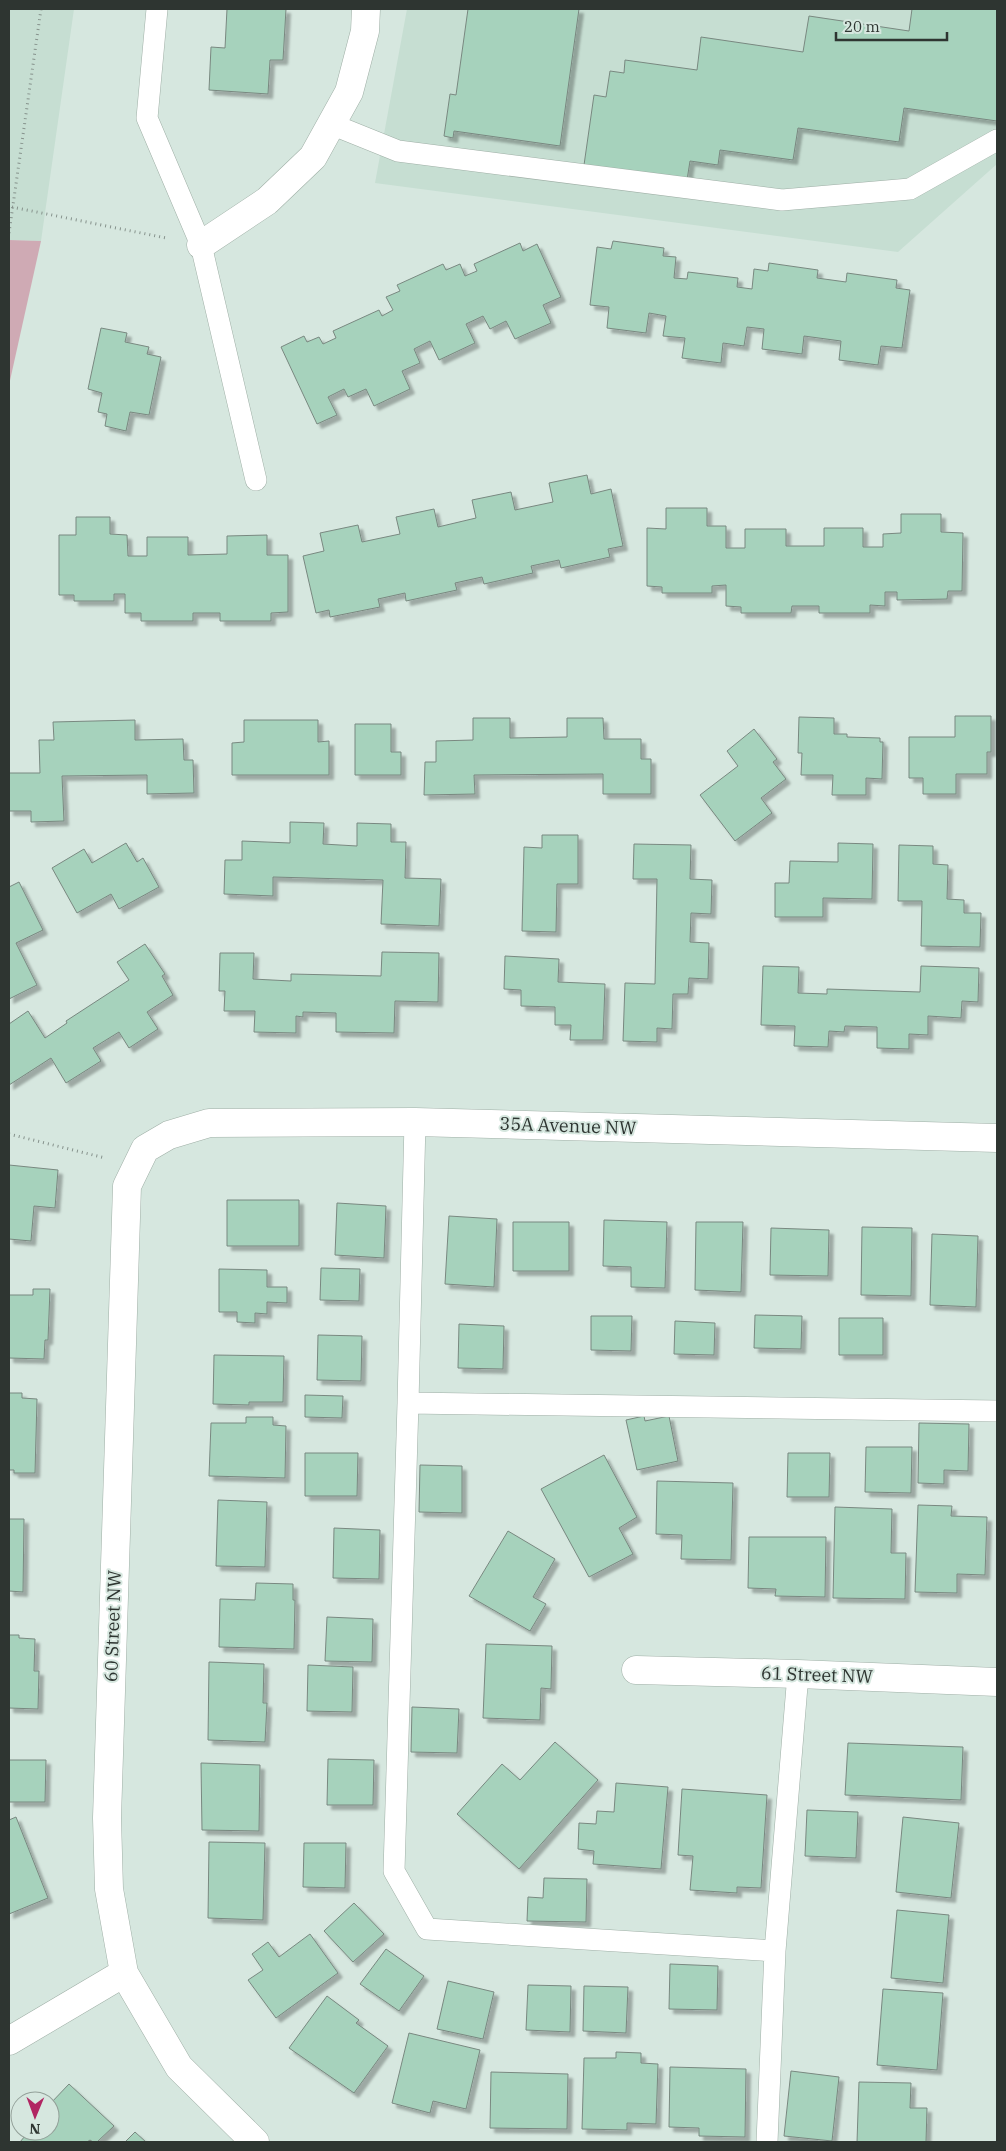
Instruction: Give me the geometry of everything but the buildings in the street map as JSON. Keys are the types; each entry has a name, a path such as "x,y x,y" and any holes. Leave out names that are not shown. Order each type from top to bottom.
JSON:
{"street":[{"path":"201,245 267,201 312,158 350,92 364,31 366,9"},
{"name":"35A Avenue NW","path":"141,1158 169,1135 208,1123 414,1122 997,1138"},
{"name":"60 Street NW","path":"141,1158 127,1186 108,1818 109,1889 124,1972 179,2067 255,2142"},
{"name":"61 Street NW","path":"636,1670 997,1682"},
{"path":"9,2041 124,1972"}],"lane":[{"path":"157,9 147,118 201,245 256,480"},
{"path":"331,124 398,151 782,200 910,189 997,140"},
{"path":"414,1122 408,1403 394,1871 427,1929 775,1951"},
{"path":"408,1403 997,1411"},
{"path":"767,2142 775,1951 798,1674"}],"path":[{"path":"9,233 41,9"},
{"path":"12,207 201,245"},
{"path":"9,1134 141,1158"}],"shaded area":[{"path":"9,9 74,9 41,241 9,240"},
{"path":"407,9 997,9 997,164 898,252 375,183"},
{"path":"9,240 41,241 9,385"}]}
